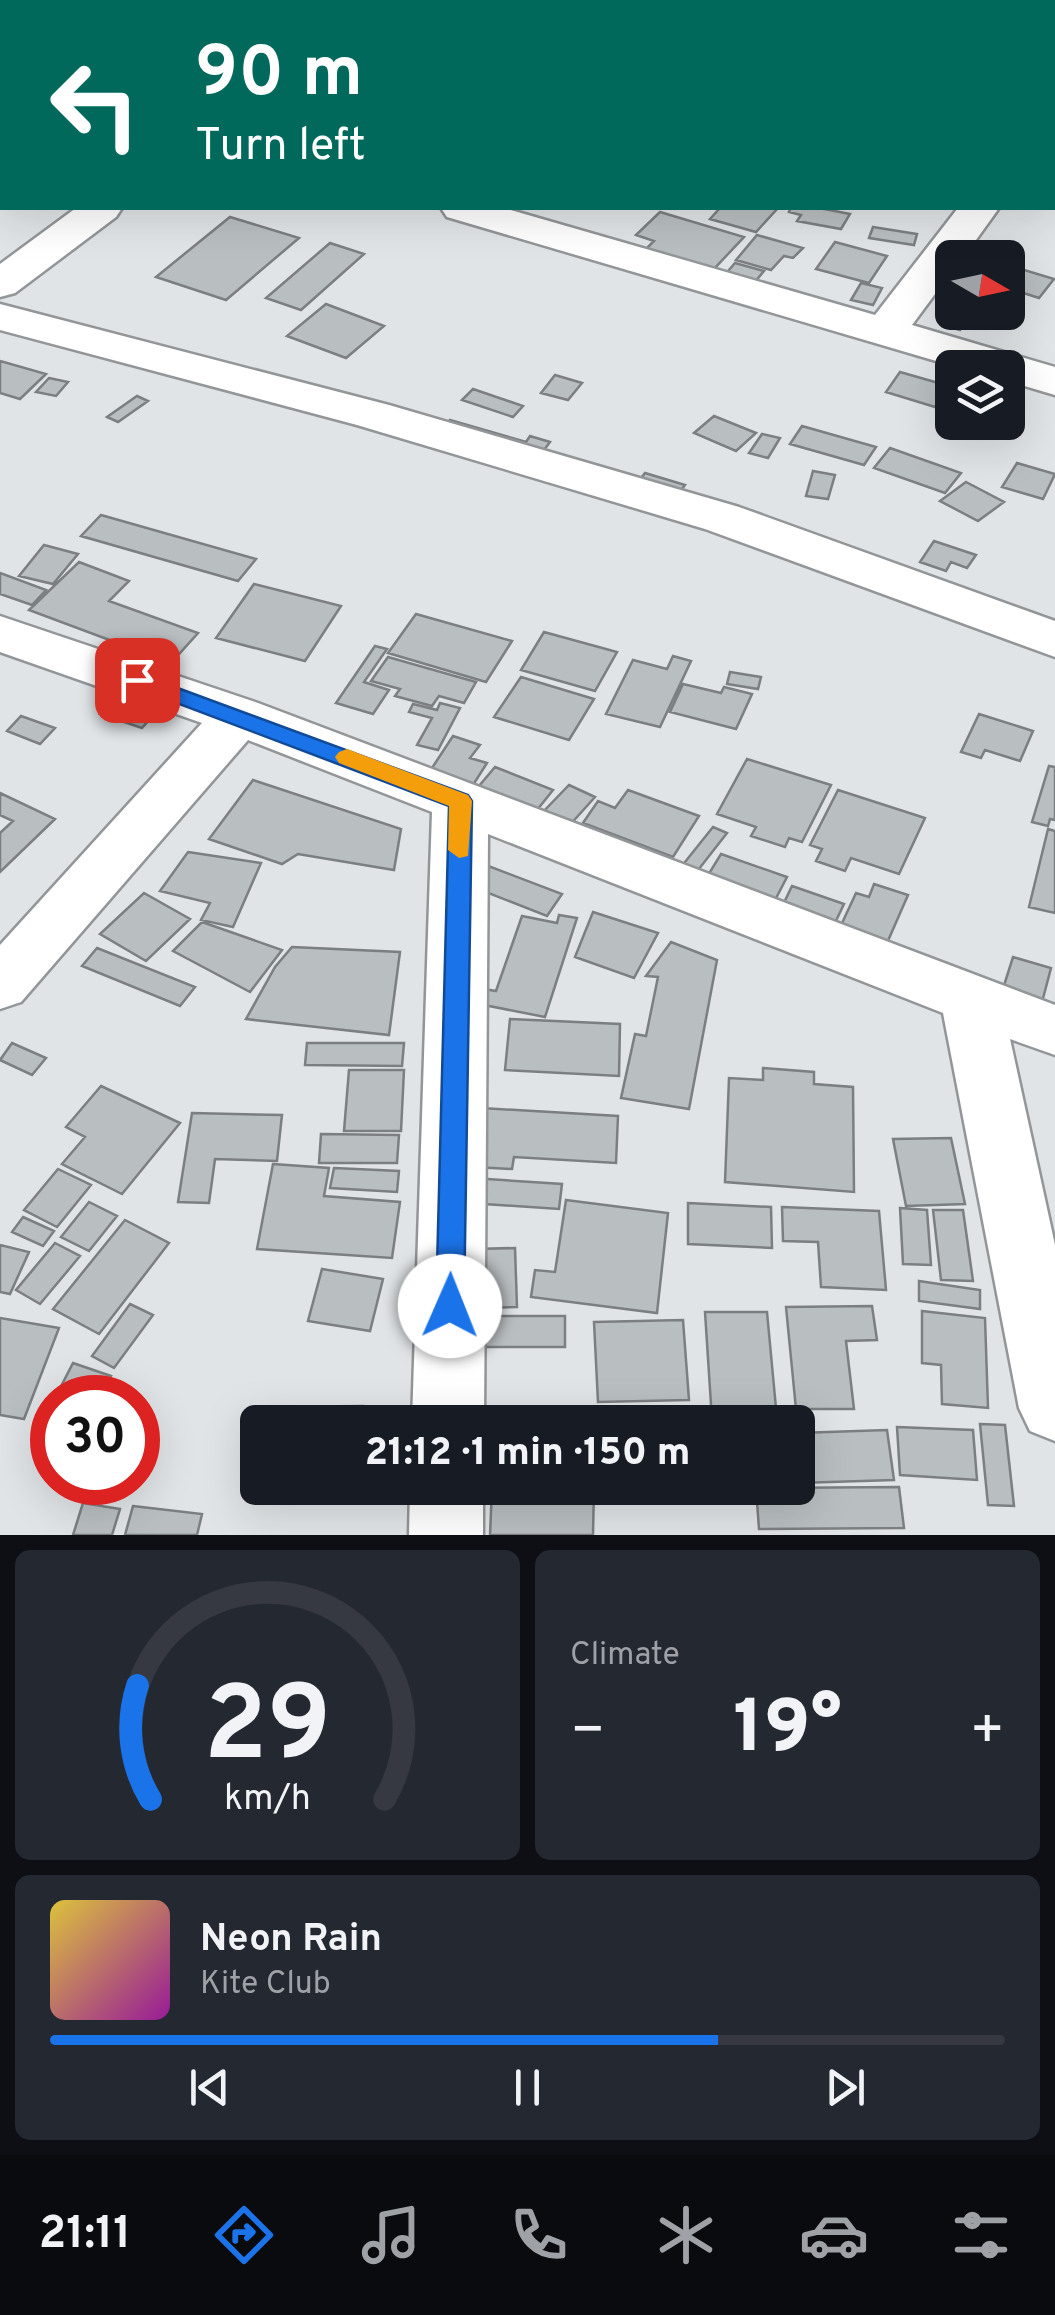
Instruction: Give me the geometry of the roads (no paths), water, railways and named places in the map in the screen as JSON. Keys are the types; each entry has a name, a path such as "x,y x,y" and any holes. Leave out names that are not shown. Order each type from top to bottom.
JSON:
{"main road":[{"path":"0,284 99,210"},
{"path":"477,210 556,220 884,331 1055,381"},
{"path":"884,331 977,210"},
{"path":"0,317 373,416 722,518 1055,640"},
{"path":"0,633 239,716 1055,1032"},
{"path":"0,985 239,716"},
{"path":"448,1405 460,801"},
{"path":"970,999 1055,1408"},
{"path":"446,1505 446,1535"}]}
